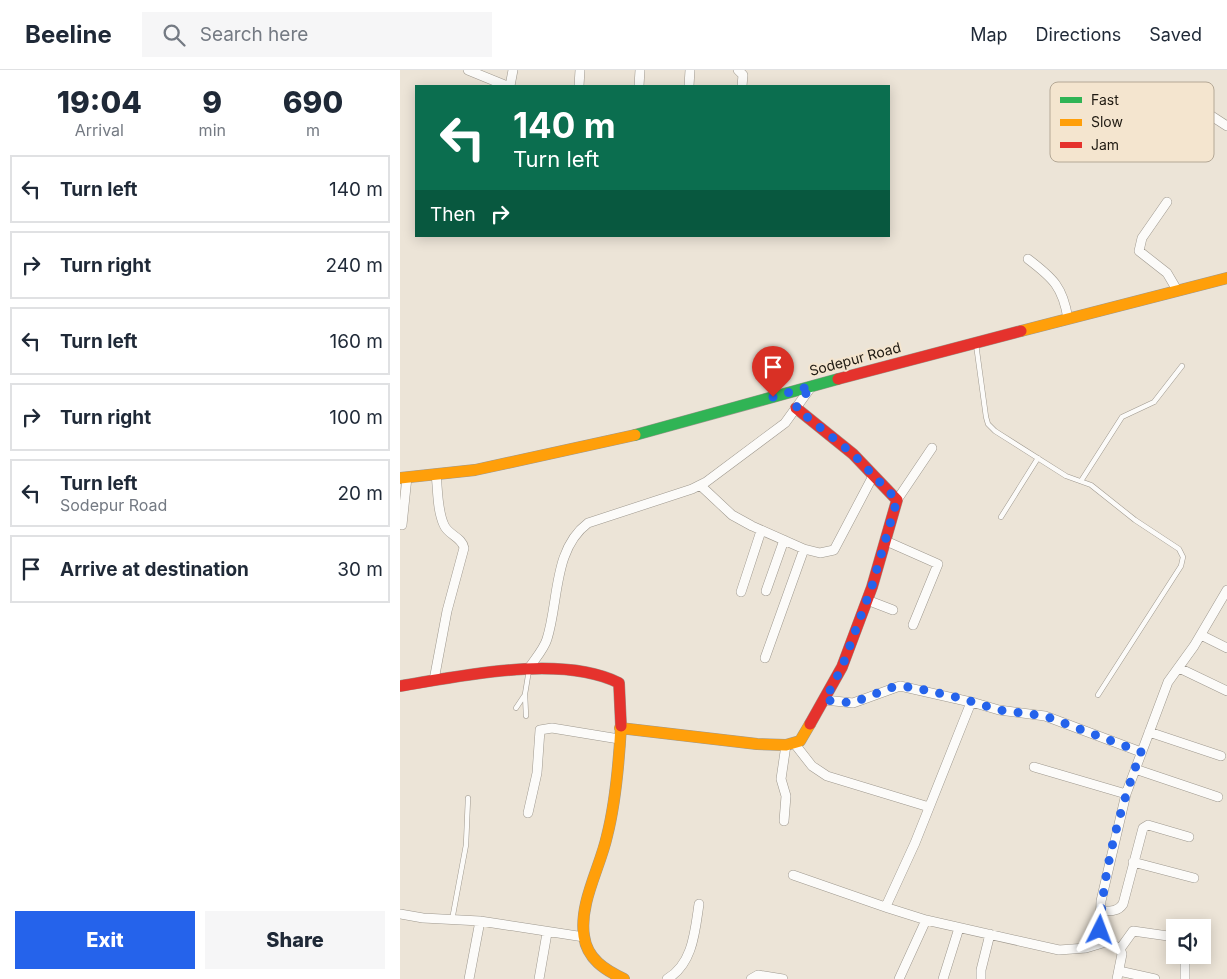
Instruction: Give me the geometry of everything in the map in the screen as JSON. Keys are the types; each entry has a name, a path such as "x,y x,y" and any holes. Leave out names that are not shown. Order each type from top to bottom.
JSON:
{"street":[{"path":"468,70 506,85"},
{"path":"508,85 513,70"},
{"path":"579,85 580,70"},
{"path":"639,85 640,70"},
{"path":"689,85 690,70"},
{"path":"738,70 743,75 742,85"},
{"path":"1214,118 1227,126"},
{"path":"1167,202 1142,238 1139,251 1167,273 1177,290"},
{"path":"1028,259 1048,274 1065,297 1068,319"},
{"name":"Sodepur Road","path":"403,477 475,470 639,434 811,386 1227,278"},
{"path":"529,668 547,640 566,551 569,542 576,533 588,523 701,486 785,423 811,386"},
{"path":"796,408 832,435 897,500"},
{"path":"528,813 537,773 540,730 552,728 757,744 790,744 800,741 825,700 842,667 867,600 897,500 932,448"},
{"path":"434,680 447,610 464,548 463,543 444,526 440,513 436,474"},
{"path":"701,486 732,515 761,531 804,549 820,553 834,550 873,476"},
{"path":"402,526 403,477"},
{"path":"741,592 761,531"},
{"path":"766,591 784,540"},
{"path":"886,540 938,564 913,625"},
{"path":"765,658 804,549"},
{"path":"1155,979 1118,975 1122,954 1120,949 1102,938 1100,930 1101,901 1126,794 1168,682 1201,635 1227,590"},
{"path":"867,600 893,610"},
{"path":"1201,635 1227,648"},
{"path":"400,686 541,667 616,680 620,686 619,733 608,833 583,920 584,937 591,955 600,967 624,979"},
{"path":"1178,668 1227,691"},
{"path":"825,700 852,703 900,686 999,710 1045,716 1141,752"},
{"path":"888,908 887,904 929,807 966,712 970,705 975,703"},
{"path":"1149,732 1220,756"},
{"path":"790,744 812,766 827,776 929,807"},
{"path":"784,821 786,796 780,779 790,744"},
{"path":"1034,767 1126,794"},
{"path":"1135,769 1218,797"},
{"path":"1101,911 1120,908 1123,904 1141,830 1148,826 1189,837"},
{"path":"1133,862 1194,878"},
{"path":"793,875 888,908 959,928 1070,951 1106,942"},
{"path":"667,979 686,962 696,928 699,904"},
{"path":"400,914 480,921 547,933 584,937"},
{"path":"899,979 926,920"},
{"path":"470,979 480,921"},
{"path":"944,979 959,928"},
{"path":"1120,949 1133,931 1166,936"},
{"path":"539,979 547,933"},
{"path":"981,979 981,970 990,934"},
{"path":"1185,964 1185,979"},
{"path":"751,979 758,975 783,979"}],"lane":[{"path":"976,343 988,424 994,431 1066,476 1091,485 1135,520 1179,549 1182,557 1181,566 1098,695"},
{"path":"1081,480 1122,417 1154,402 1182,366"},
{"path":"1001,517 1038,458"},
{"path":"526,716 524,694 529,668"},
{"path":"516,708 524,694"},
{"path":"452,920 466,844 468,798"}],"traffic: fast":[{"path":"635,435 838,379"}],"traffic: slow":[{"path":"1021,331 1227,278"},
{"path":"400,478 475,470 635,435"},
{"path":"620,728 757,744 786,745 800,741 810,724"},
{"path":"621,726 613,809 604,848 587,898 583,924 586,944 593,957 604,968 624,979"}],"traffic: jam":[{"path":"838,379 1021,331"},
{"path":"796,408 853,454 897,500 872,587 842,667 810,724"},
{"path":"400,686 511,670 569,670 595,674 619,683 621,726"}],"route":[{"path":"773,397 811,386 796,408 825,429 853,454 897,500 872,586 842,667 825,700 843,704 852,703 893,687 912,687 960,698 999,710 1045,716 1141,752 1126,794 1101,901 1100,930"}]}
